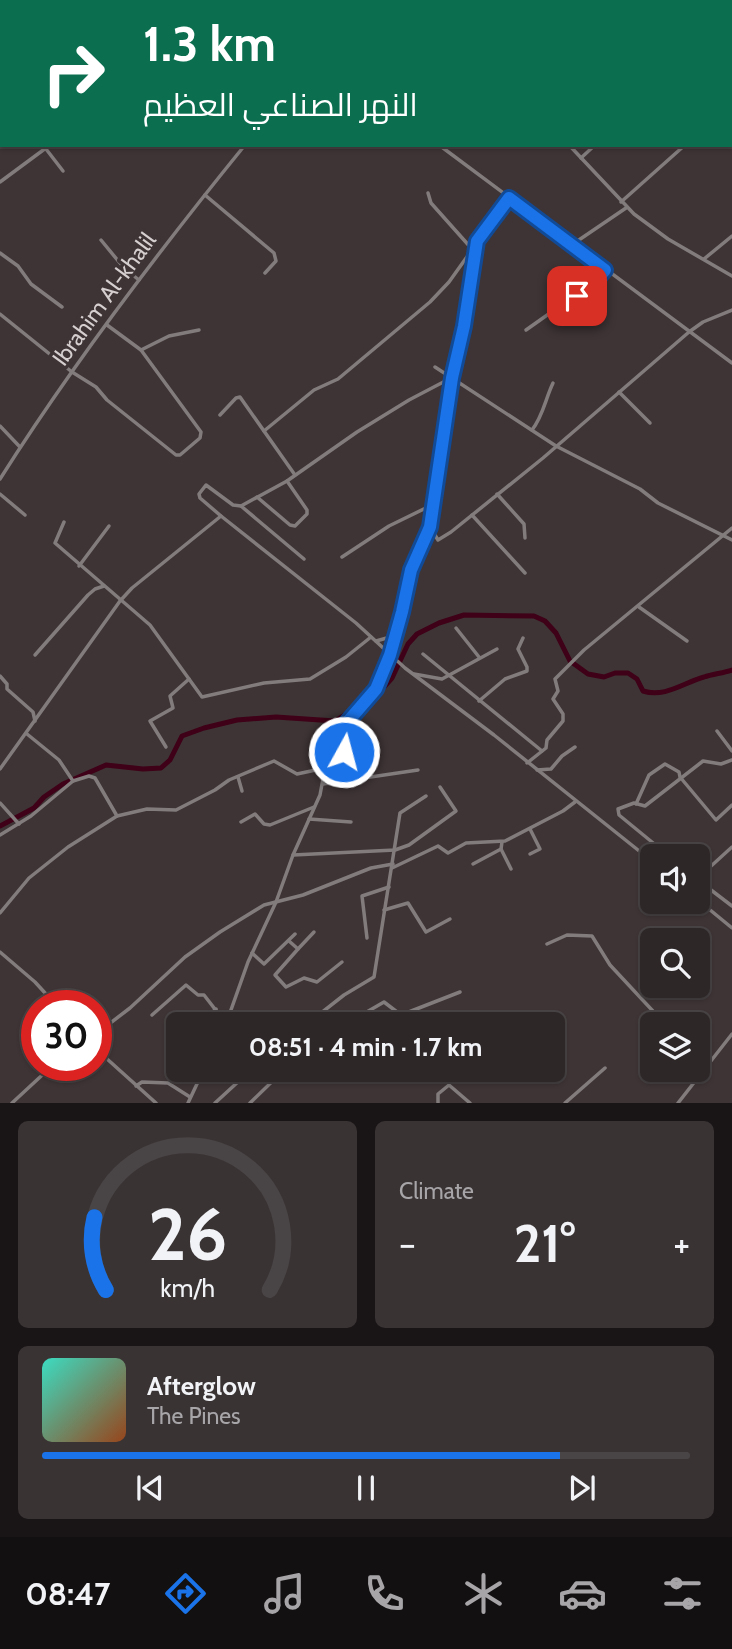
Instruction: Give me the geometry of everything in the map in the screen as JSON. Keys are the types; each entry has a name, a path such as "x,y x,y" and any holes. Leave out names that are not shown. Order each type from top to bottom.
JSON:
{"street":[{"name":"Ibrahim Al-khalil","path":"0,478 72,372 243,147"},
{"path":"442,147 732,363"},
{"path":"571,147 626,208 668,239 732,276"},
{"path":"580,158 593,147"},
{"path":"621,202 683,147"},
{"path":"0,182 46,149 63,172"},
{"path":"428,193 431,203 472,249"},
{"path":"205,195 274,253 276,261 265,273"},
{"path":"264,431 314,390 338,379 430,303 450,282 509,198"},
{"path":"572,244 626,208"},
{"path":"703,260 732,236"},
{"path":"101,240 124,268 139,281"},
{"path":"0,913 29,878 68,847 117,816 147,809 176,810 238,776 274,761 297,774 325,768 344,752 344,726 376,689 390,655 411,570 430,527 452,378 464,326 477,241"},
{"path":"0,253 18,266 31,284 62,307"},
{"path":"526,330 583,292 605,270"},
{"path":"430,527 435,538 439,540 556,446 690,332 703,322 732,310"},
{"path":"0,314 72,372 96,387 107,400 178,456 200,438 201,432 141,350 107,325"},
{"path":"141,350 169,336 199,330"},
{"path":"435,367 556,446 640,489 658,503 732,540"},
{"path":"241,506 287,481 357,432 409,400 452,378"},
{"path":"532,430 542,416 553,383"},
{"path":"619,392 650,423"},
{"path":"220,415 238,397 295,475"},
{"path":"0,426 20,447"},
{"path":"257,497 290,525 295,526 307,514 307,510 287,481"},
{"path":"304,559 241,506 233,505 206,485 198,494 412,674 485,728 640,852"},
{"path":"497,494 524,524 525,538"},
{"path":"0,495 25,515"},
{"path":"342,557 388,526 434,504"},
{"path":"472,515 524,573"},
{"path":"0,769 120,601 132,588 221,516"},
{"path":"64,522 55,543 150,625 202,697 264,684 310,680 371,637"},
{"path":"79,566 110,526"},
{"path":"527,763 546,748 547,740 564,718 553,699 558,691 555,679 584,650 732,528"},
{"path":"35,655 88,595 104,586"},
{"path":"639,607 687,642"},
{"path":"456,628 479,657"},
{"path":"376,641 395,636"},
{"path":"479,701 505,679 527,671 527,665 518,649 523,638"},
{"path":"412,674 436,680 450,677 479,657 497,649"},
{"path":"423,654 542,751"},
{"path":"0,676 7,684 7,689 32,710 35,722"},
{"path":"166,747 150,721 173,708 170,696 189,679"},
{"path":"717,731 732,751"},
{"path":"27,734 59,760 73,780"},
{"path":"535,770 551,769 562,756 575,747"},
{"path":"655,844 617,812 619,808 636,804 645,806 703,761 721,764 732,760"},
{"path":"636,804 649,775 665,764 678,772 716,820 732,804"},
{"path":"229,1012 314,807 323,784 325,768"},
{"path":"323,784 418,769"},
{"path":"0,835 19,824 73,780 89,776 95,778 117,816"},
{"path":"238,776 242,791"},
{"path":"293,855 395,850 417,840 456,811 440,787"},
{"path":"322,1012 374,977 400,811 426,796"},
{"path":"112,1022 208,940 264,905 303,895 371,868 393,866 439,846 447,853 466,843 502,842 576,802"},
{"path":"0,803 19,824"},
{"path":"241,822 255,814 264,824 270,825 314,807"},
{"path":"309,819 351,822"},
{"path":"530,828 540,848 530,854"},
{"path":"502,842 501,849 511,869"},
{"path":"710,868 732,847"},
{"path":"473,864 501,849"},
{"path":"366,938 362,896 389,887"},
{"path":"710,889 732,906"},
{"path":"384,910 408,904 425,932 450,919"},
{"path":"710,910 732,928"},
{"path":"314,932 275,975 286,987 303,978 317,982 342,962"},
{"path":"252,953 264,964 295,934"},
{"path":"547,944 567,935 592,936 617,973 654,1012"},
{"path":"289,941 298,949"},
{"path":"0,951 42,990"},
{"path":"152,1015 186,985 198,995 204,995 218,1012"},
{"path":"409,1012 460,992"},
{"path":"367,1012 384,1002 397,1012"},
{"path":"212,1012 216,1009"},
{"path":"710,1063 732,1034"},
{"path":"112,1064 156,1103"},
{"path":"565,1103 604,1069"},
{"path":"12,1103 36,1081"},
{"path":"136,1086 142,1082 168,1083 190,1097"},
{"path":"188,1103 198,1082"},
{"path":"215,1103 238,1082"},
{"path":"250,1103 272,1082"},
{"path":"678,1103 695,1082"},
{"path":"438,1103 438,1094 449,1084 470,1103"}],"waterway":[{"path":"0,826 34,808 63,784 106,765 161,768 170,760 182,736 204,728 237,720 276,717 335,721 375,697 392,678 408,644 417,634 464,615 534,616 545,621 556,633 570,661 588,674 604,677 615,673 628,673 637,679 643,691 651,693 659,693 732,670"}],"route":[{"path":"344,752 344,726 376,689 390,655 411,570 430,527 452,378 464,326 477,241 509,198 605,270 600,278 577,296"}]}
